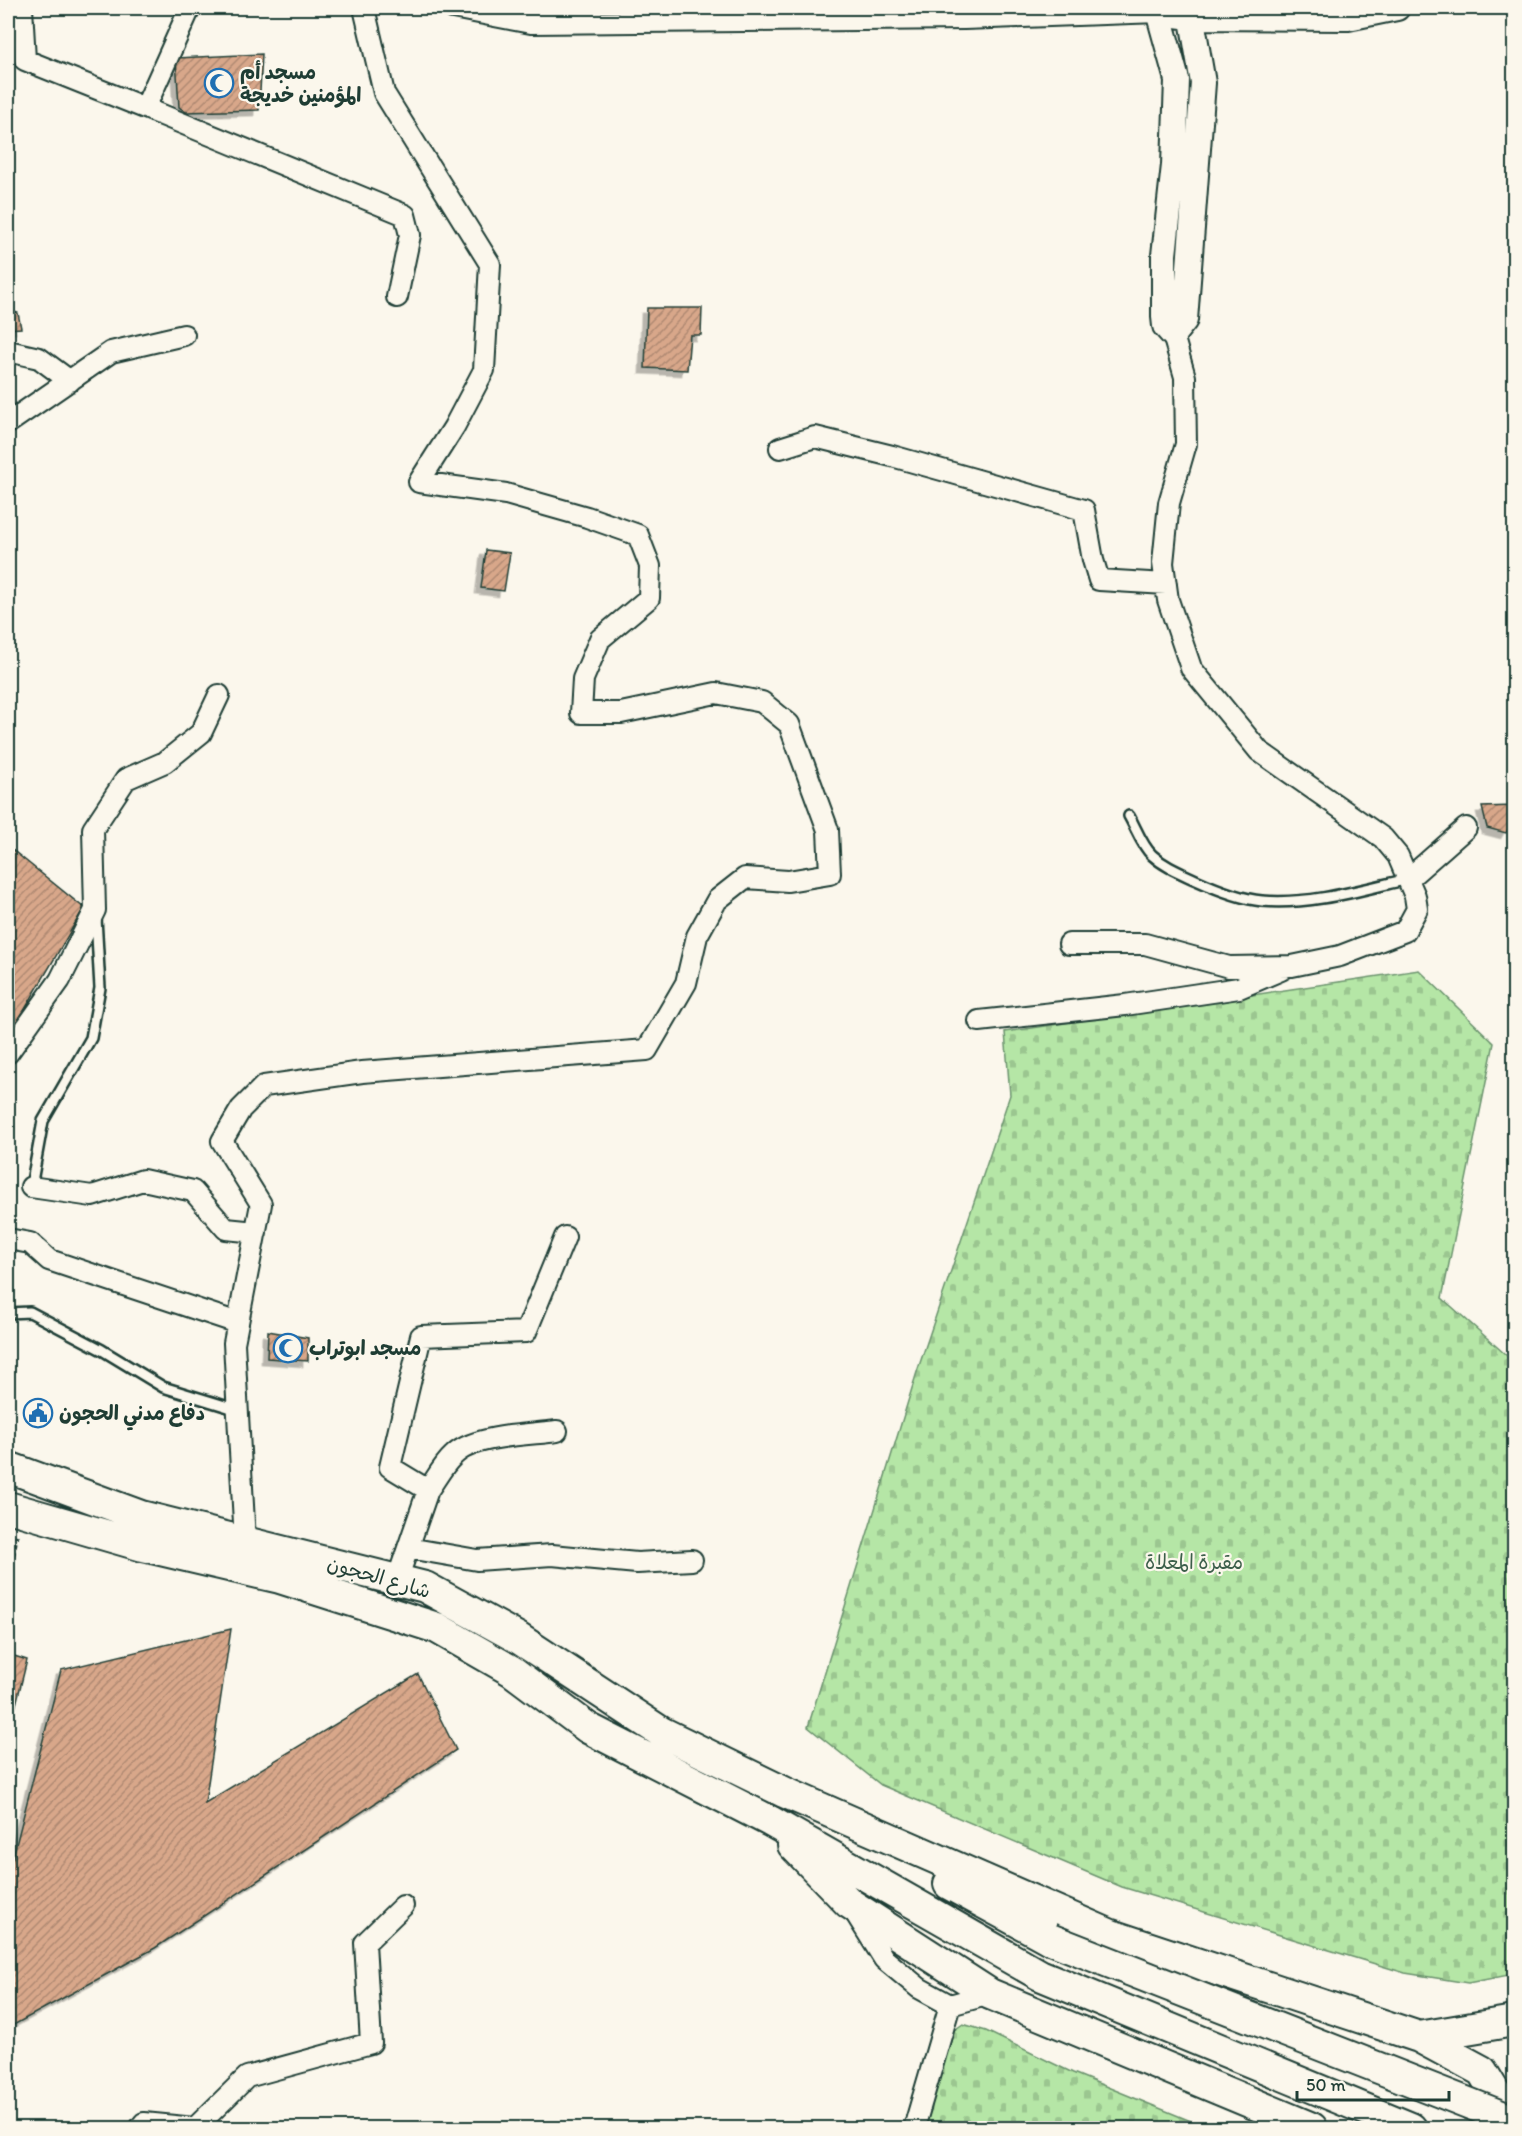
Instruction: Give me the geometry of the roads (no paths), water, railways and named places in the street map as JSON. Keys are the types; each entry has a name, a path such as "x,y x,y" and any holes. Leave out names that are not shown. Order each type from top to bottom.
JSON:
{"main road":[{"name":"شارع الحجون","path":"8,1467 141,1516 425,1587 518,1638 661,1732 784,1792"},
{"name":"شارع الحجون","path":"15,1509 143,1546 280,1578 437,1628 512,1671 588,1728 770,1821 1040,1975 1412,2128"},
{"path":"784,1792 1050,1939 1515,2121"},
{"path":"784,1792 1111,1935 1419,2037 1482,2071 1499,2099 1499,2128"},
{"path":"770,1821 849,1903 990,1994 1312,2128"},
{"path":"1419,2037 1515,2021"}],"street":[{"path":"22,8 25,60 405,215 410,236 398,297"},
{"path":"145,108 190,8"},
{"path":"245,1541 234,1343 261,1204 222,1141 241,1109 264,1086 362,1072 647,1050 686,983 696,936 717,900 745,878 788,881 830,874 828,830 789,724 762,702 716,693 621,713 581,713 582,679 600,639 649,598 650,566 638,535 587,517 507,494 419,482 454,427 484,370 490,264 384,93 364,8"},
{"path":"453,8 531,23 964,20 1158,10 1348,18 1396,8"},
{"path":"979,1021 1125,1005 1239,988 1292,966 1340,956 1406,931 1417,909 1415,896 1398,856 1383,838 1259,752 1191,668 1168,600 1163,563 1169,503 1186,444 1185,377 1173,335 1165,326 1164,317 1164,255 1174,165 1178,80 1158,10"},
{"path":"1173,335 1185,320 1203,82 1191,12"},
{"path":"8,423 111,352 184,335"},
{"path":"8,351 39,358 70,381"},
{"path":"780,448 815,437 892,456 1084,510 1099,580 1166,584"},
{"path":"8,1053 60,980 95,909 93,829 126,779 165,762 201,733 219,695"},
{"path":"1408,879 1466,828"},
{"path":"1069,944 1145,944 1229,967 1292,966"},
{"path":"31,1187 93,1196 143,1180 193,1191 226,1229 256,1232"},
{"path":"428,1490 390,1467 421,1336 526,1332 565,1237"},
{"path":"8,1239 30,1243 49,1260 238,1323"},
{"path":"397,1580 428,1490 453,1455 462,1448 493,1439 557,1431"},
{"path":"408,1548 477,1560 552,1555 637,1563 692,1560"},
{"path":"849,1903 884,1959 919,1988 950,2005 990,1994"},
{"path":"140,2128 144,2123 195,2128 247,2077 371,2043 365,1943 403,1906"},
{"path":"914,2128 950,2005"}],"lane":[{"path":"1129,816 1150,854 1165,866 1234,894 1261,901 1333,897 1408,879"},
{"path":"31,1187 44,1120 91,1038 100,988 95,909"},
{"path":"8,1313 30,1312 102,1350 163,1387 238,1410"}],"place":[{"name":"مسجد أم المؤمنين خديجة","path":"219,83"},
{"name":"مسجد ابوتراب","path":"288,1348"},
{"name":"دفاع مدني الحجون","path":"38,1413"}],"park label":[{"name":"مقبرة المعلاة","path":"1194,1562"}]}
